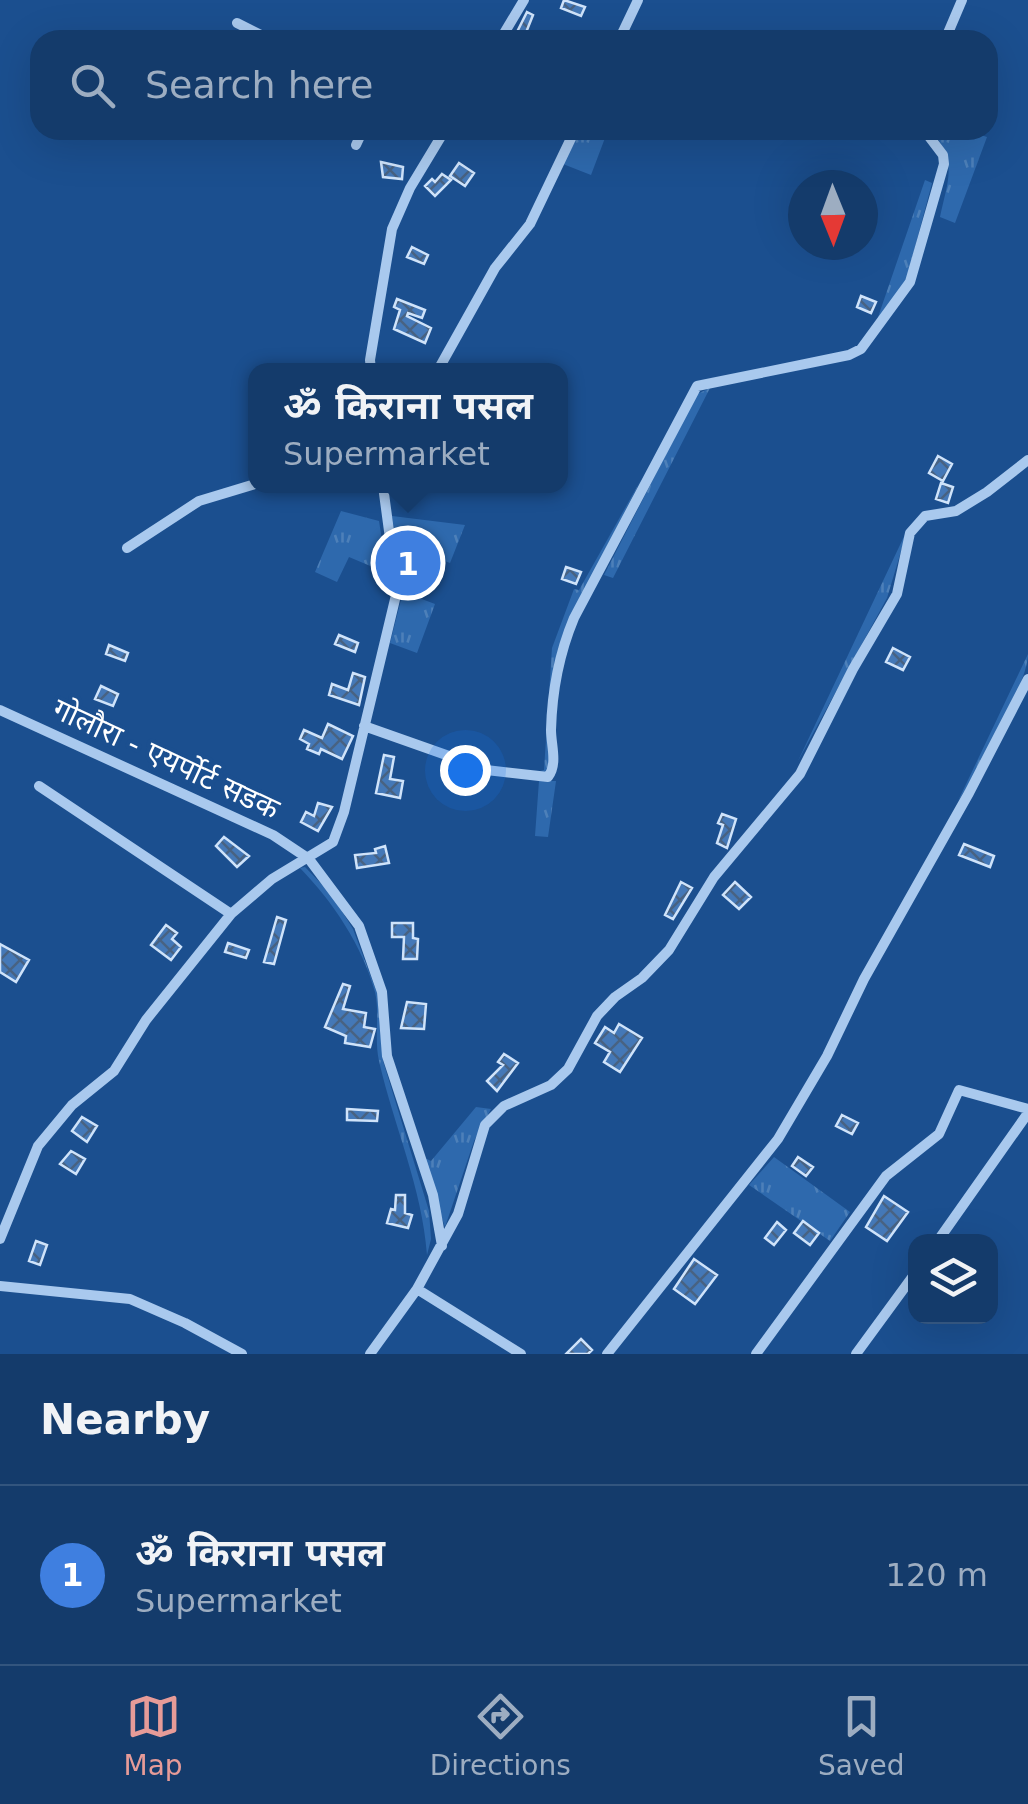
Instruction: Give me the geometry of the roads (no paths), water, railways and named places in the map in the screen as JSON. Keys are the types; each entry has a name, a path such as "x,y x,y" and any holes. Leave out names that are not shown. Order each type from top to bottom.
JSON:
{"street":[{"path":"506,30 524,0"},
{"path":"624,30 638,0"},
{"path":"948,30 962,0"},
{"path":"238,23 252,30"},
{"path":"356,144 358,140"},
{"path":"370,363 392,228 410,188 440,140"},
{"path":"442,363 495,268 530,224 571,140"},
{"path":"364,726 450,756 469,768 548,777 553,771 551,730 560,651 697,386 850,355 860,348 910,282 944,164 943,155 932,140"},
{"path":"370,1354 442,1247 458,1214 485,1125 504,1106 551,1085 568,1069 598,1016 614,996 642,978 670,950 714,878 800,774 897,594 910,533 925,516 956,511 1028,460"},
{"path":"127,548 199,501 248,486"},
{"path":"0,1239 38,1146 72,1105 114,1070 146,1020 230,914 272,880 332,842 344,812 397,590 385,493"},
{"path":"607,1354 778,1139 827,1056 864,980 970,793 1028,680"},
{"name":"गोलौरा - एयर्पोर्ट सडक","path":"0,710 274,836 308,859"},
{"path":"39,786 230,914"},
{"path":"308,859 359,926 382,992 387,1056 432,1195 442,1247"},
{"path":"756,1354 886,1176 939,1134 959,1090 1028,1111 943,1234"},
{"path":"856,1354 908,1283"},
{"path":"0,1286 130,1299 242,1354"},
{"path":"417,1289 522,1354"}],"place":[{"name":"ॐ किराना पसल","path":"408,563"}]}
